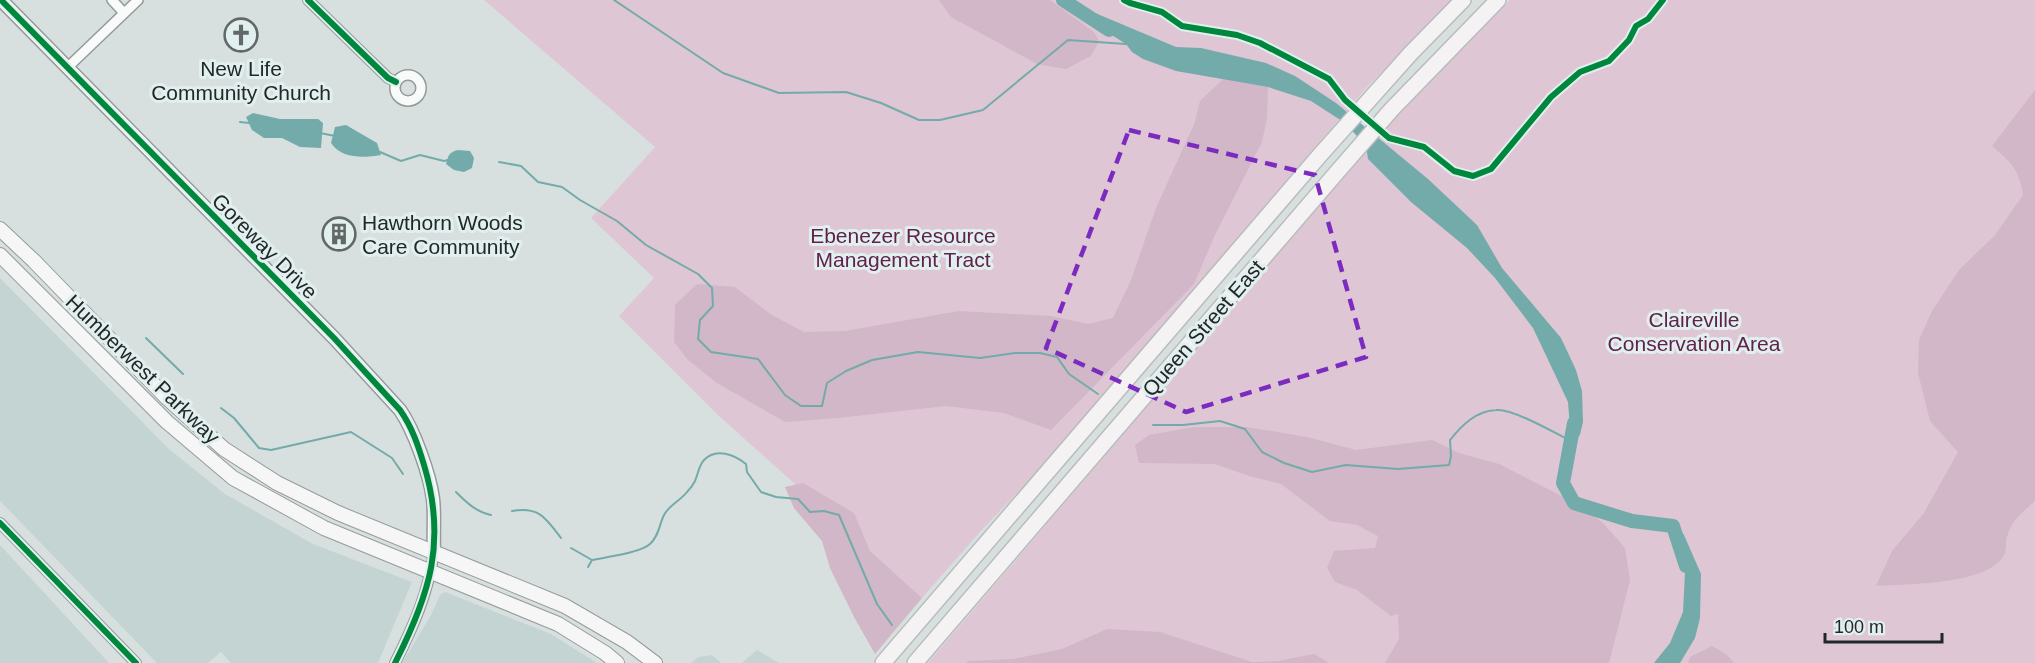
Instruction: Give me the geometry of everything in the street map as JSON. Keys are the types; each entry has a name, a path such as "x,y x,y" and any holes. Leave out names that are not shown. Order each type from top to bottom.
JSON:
{"main road":[{"name":"Queen Street East","path":"883,663 1374,93 1463,0"},
{"name":"Queen Street East","path":"915,663 1392,109 1498,0"},
{"name":"Humberwest Parkway","path":"0,229 166,397 224,449 277,483 318,503 434,551 452,561 482,571 565,606 627,642 655,663"},
{"name":"Humberwest Parkway","path":"0,255 167,422 234,478 324,528 558,624 617,663"}],"street":[{"name":"Goreway Drive","path":"1,0 334,338 400,410 417,444 433,499 434,551"},
{"path":"112,0 124,13"},
{"path":"68,67 138,0"},
{"path":"308,0 388,78 396,82"},
{"path":"0,523 136,663"},
{"path":"395,663 418,615 431,571 434,551"}],"highlighted area":[{"path":"1129,130 1315,175 1366,357 1186,412 1046,348"}],"shaded area":[{"path":"939,0 1050,0 1094,32 1099,41 1091,56 1066,69 1037,64 951,17"},
{"path":"1223,79 1268,87 1267,118 1262,142 1214,237 1194,284 1051,430 1004,413 946,406 785,422 717,383 688,360 674,342 675,305 697,284 735,287 770,314 804,332 845,331 959,311 1051,316 1088,324 1113,318 1131,280 1156,208 1195,122 1200,101"},
{"path":"2035,90 2035,501 2011,526 2006,539 2004,555 1995,565 1982,572 1946,581 1876,586 1892,551 1924,513 1958,452 1930,421 1918,373 1919,340 1932,311 1959,270 1995,235 2023,195 2019,178 2013,167 1992,146"},
{"path":"0,278 169,449 225,494 313,544 412,582 378,663 231,663 221,652 208,663 157,663 0,501"},
{"path":"1194,427 1247,427 1307,437 1356,450 1432,440 1459,453 1499,464 1583,507 1604,524 1625,548 1630,580 1609,663 1385,663 1399,639 1398,614 1391,616 1357,590 1335,582 1327,568 1334,551 1375,548 1378,536 1357,525 1330,521 1281,484 1215,464 1139,463 1135,445 1149,435"},
{"path":"803,483 854,513 870,551 922,598 875,654 830,568 822,541 794,508 785,487"},
{"path":"0,545 109,663 0,663"},
{"path":"445,592 551,634 597,663 402,663 431,615 440,595"},
{"path":"1107,629 1160,632 1252,662 1278,661 1314,654 1329,663 966,663 968,661 1013,659 1062,649"},
{"path":"1712,646 1727,655 1734,663 1688,663 1690,657"},
{"path":"757,650 779,663 742,663"},
{"path":"712,655 721,663 691,663 698,657"}],"green space":[{"name":"Ebenezer Resource Management Tract","path":"484,0 1452,0 1367,87 1037,472 922,598 719,416 619,316 654,278 591,218 655,147"},
{"name":"Claireville Conservation Area","path":"1510,0 2035,0 2035,663 928,663 1321,203 1424,86"}],"water":[{"path":"1088,10 1176,47 1201,48 1266,63 1295,76 1336,103 1428,179 1477,225 1502,268 1561,338 1576,370 1582,391 1583,422 1580,435 1571,441 1568,402 1533,328 1495,278 1467,248 1411,202 1368,159 1366,146 1345,123 1311,101 1268,87 1176,71 1143,59 1132,52 1126,44 1096,25"},
{"path":"253,113 280,119 318,119 323,123 321,148 300,147 282,138 264,138 252,130 246,117"},
{"path":"346,125 377,143 381,155 353,156 336,148 331,143 335,127"},
{"path":"458,150 470,151 474,158 472,168 464,172 454,170 446,164 449,155"},
{"path":"1668,522 1674,522 1684,535 1701,574 1700,618 1695,638 1680,663 1654,663 1670,643 1683,612 1685,572 1680,547"}],"waterway":[{"path":"614,0 723,73 779,93 846,92 881,103 919,120 940,120 983,110 1068,40 1126,44"},
{"path":"1063,0 1109,30"},
{"path":"240,122 249,123"},
{"path":"320,133 335,136"},
{"path":"380,152 401,161 420,155 448,160"},
{"path":"499,162 521,166 538,182 562,187 617,221 646,245 698,274 712,288 713,306 700,320 698,339 711,352 758,359 785,395 801,406 822,406 827,383 846,371 872,360 918,352 980,358 1015,353 1040,353 1057,357 1069,374 1098,394"},
{"path":"146,338 183,374"},
{"path":"221,408 234,418 259,448 271,450 351,432 392,458 403,474"},
{"path":"1153,425 1220,421 1245,429 1262,452 1284,463 1312,472 1346,465 1398,469 1449,465 1450,440 1455,434 1476,416 1496,410 1523,417 1571,441"},
{"path":"1574,423 1563,483 1574,503 1632,521 1673,526 1686,566"},
{"path":"571,548 592,560 631,552 650,544 666,512 695,481 704,460 714,454 725,454 746,464 747,472 761,492 776,497 798,499 810,512 824,511 839,515 877,604 892,625"},
{"path":"456,492 476,509 491,515"},
{"path":"512,511 529,510 541,515 561,538"},
{"path":"588,567 592,560"}],"cycle path":[{"path":"1,0 334,338 404,416 419,450 431,492 434,543 426,590 418,614 395,663"},
{"path":"308,0 388,78 396,82"},
{"path":"1124,0 1162,12 1182,26 1237,35 1260,43 1329,79 1345,100 1389,138 1424,147 1454,171 1473,176 1491,169 1551,97 1580,72 1609,61 1629,40 1636,26 1648,19 1663,0"},
{"path":"0,523 136,663"}],"place":[{"name":"New Life Community Church","path":"241,35"},
{"name":"Hawthorn Woods Care Community","path":"339,234"}]}
